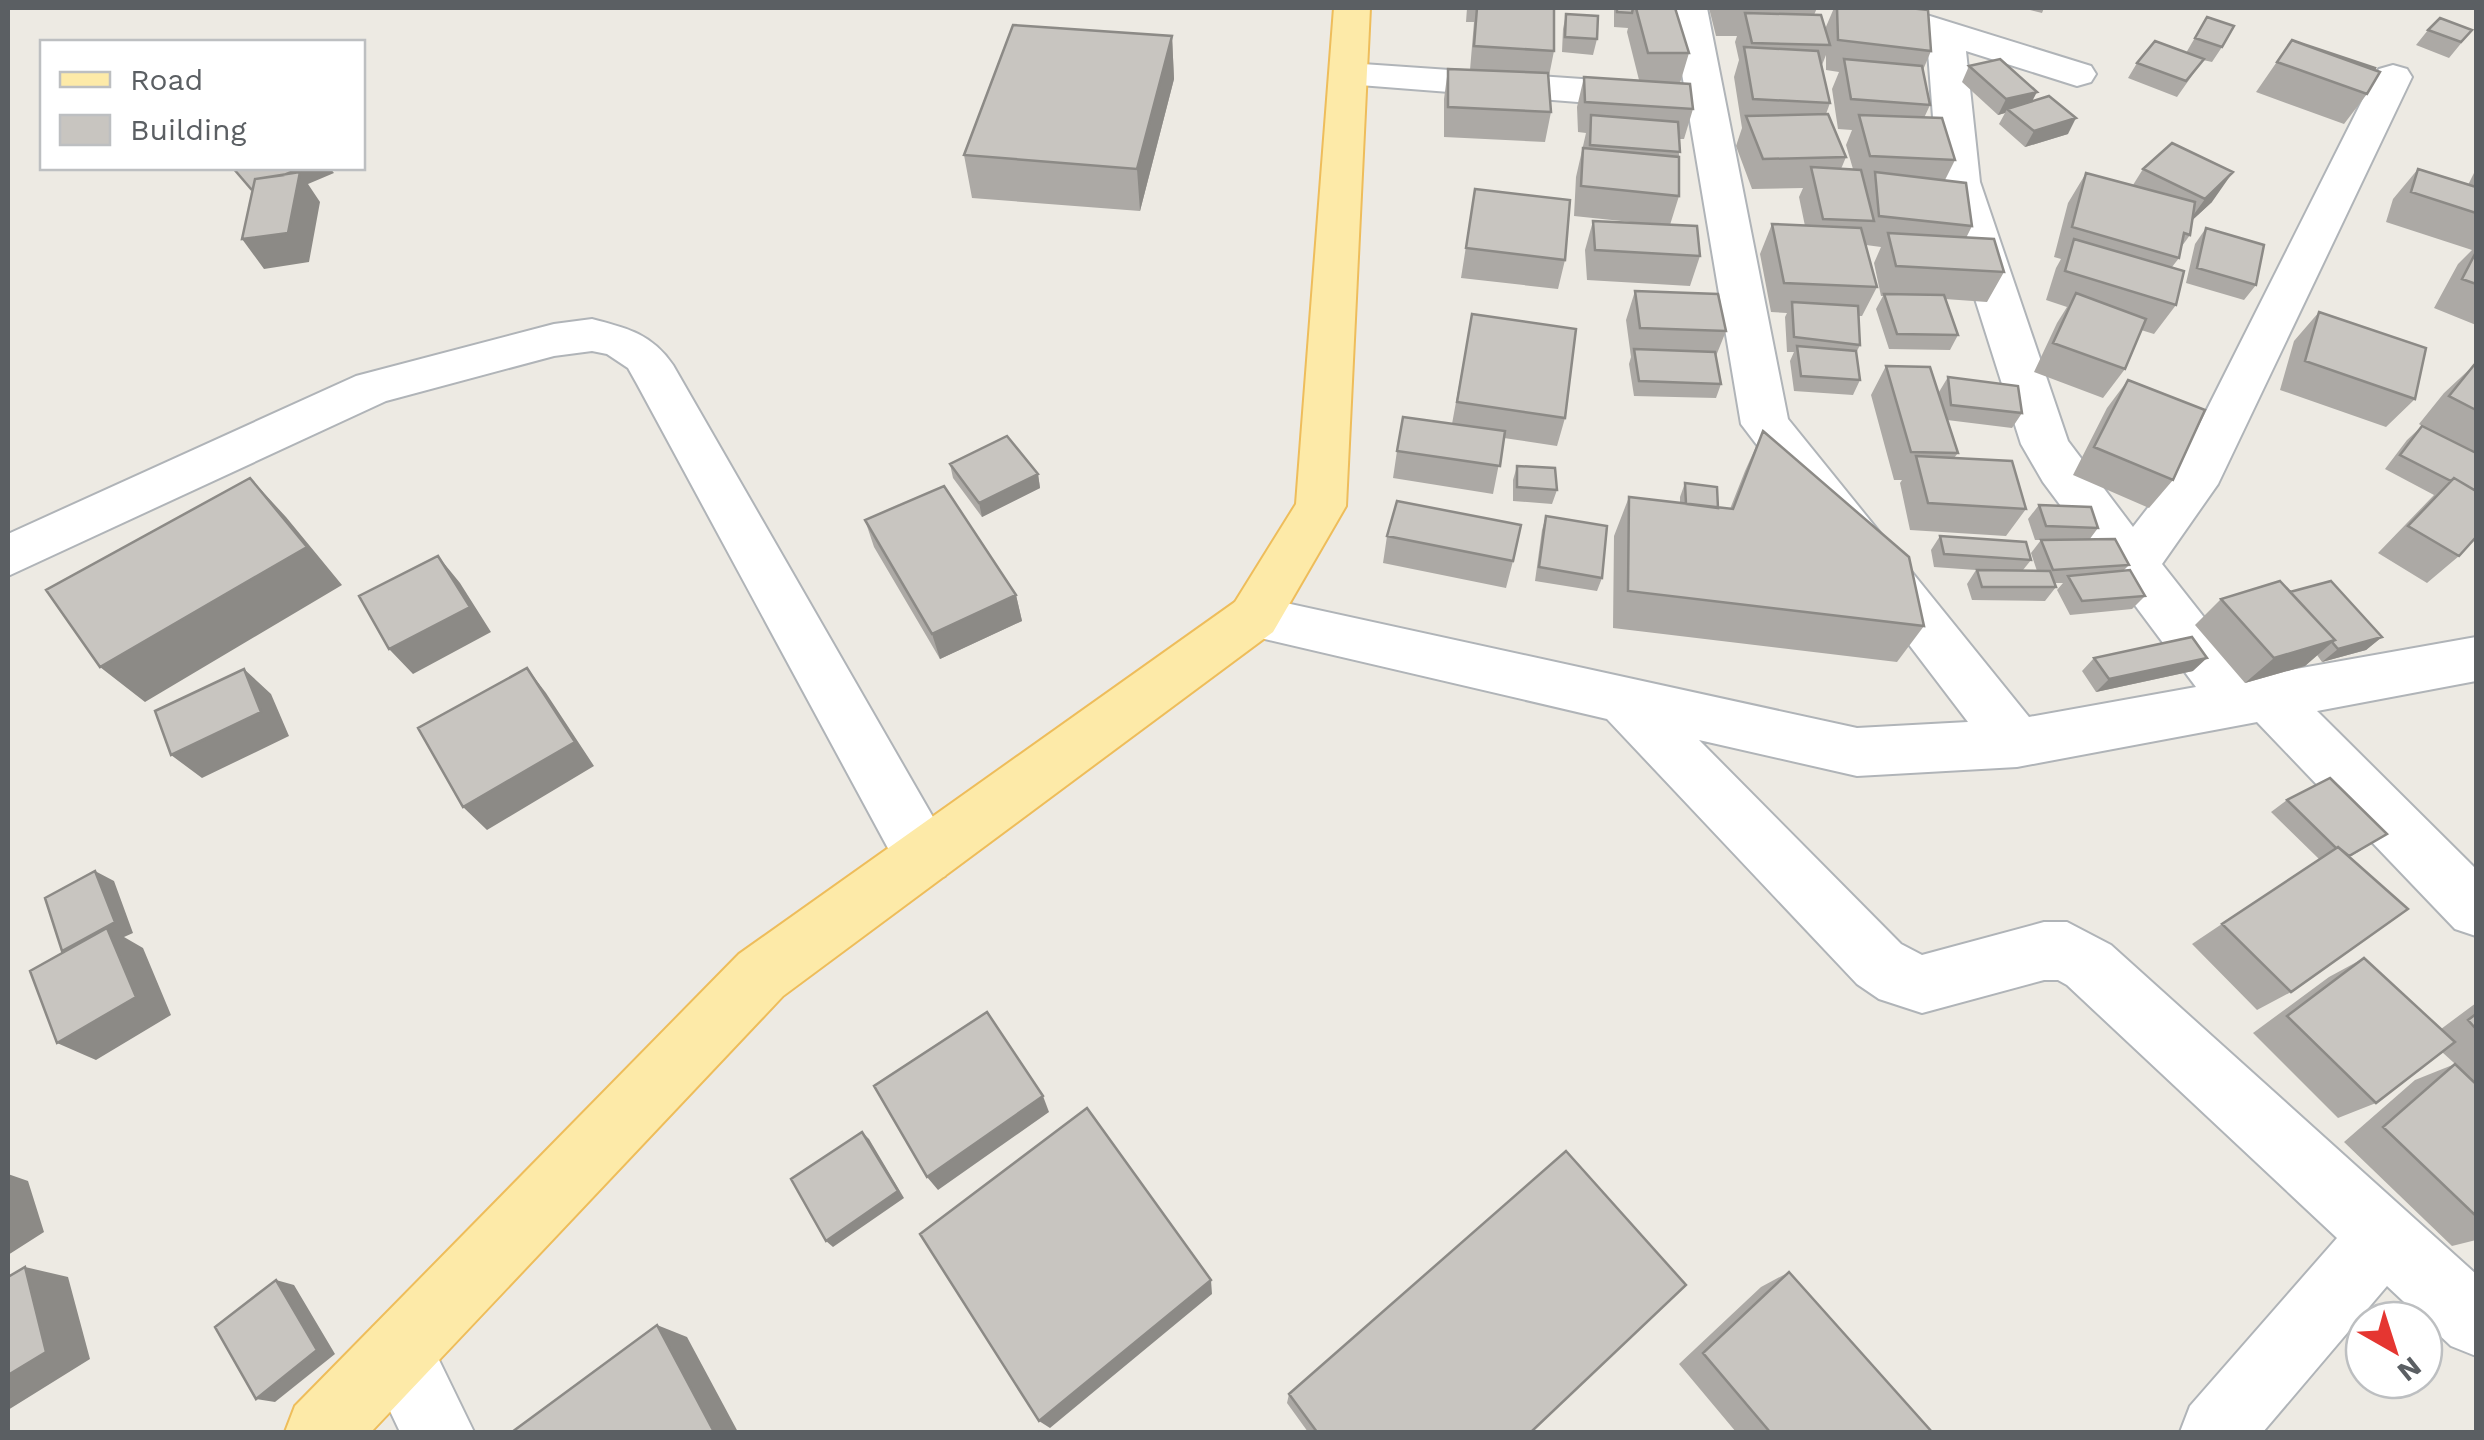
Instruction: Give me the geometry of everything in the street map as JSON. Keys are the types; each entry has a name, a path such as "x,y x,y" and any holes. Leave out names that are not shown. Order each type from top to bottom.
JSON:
{"main road":[{"path":"321,1432 761,975 1254,617 1321,506 1352,8"}],"street":[{"path":"1689,8 1765,424 2018,743"},
{"path":"1868,8 2077,74"},
{"path":"1945,34 1959,182 2045,444 2060,469 2133,566 2254,701 2476,908"},
{"path":"1348,75 1708,99"},
{"path":"2133,566 2194,484 2393,77"},
{"path":"8,556 372,388 554,340 592,335 621,342 644,357 657,376 924,857"},
{"path":"1254,617 1857,752 2018,743 2472,665"},
{"path":"1624,700 1879,964 1901,978 1922,984 2044,951 2066,951 2089,965 2476,1321"},
{"path":"2216,1432 2385,1235"},
{"path":"398,1352 438,1432"}],"building":[{"path":"1477,8 1554,8 1554,51 1474,46"},
{"path":"1617,8 1633,8 1632,13 1617,12"},
{"path":"1636,8 1675,8 1689,53 1648,53"},
{"path":"1837,8 1928,10 1931,51 1838,40"},
{"path":"1745,13 1821,15 1830,45 1752,43"},
{"path":"1566,14 1598,16 1597,39 1565,37"},
{"path":"2207,17 2234,26 2222,47 2195,38"},
{"path":"2440,18 2472,30 2461,42 2428,30"},
{"path":"1013,25 1172,36 1137,169 964,155"},
{"path":"2292,40 2380,72 2367,94 2277,62"},
{"path":"2155,41 2204,59 2186,81 2137,63"},
{"path":"2294,41 2375,68 2374,70"},
{"path":"1744,47 1818,51 1830,103 1753,99"},
{"path":"1844,59 1922,66 1930,105 1851,99"},
{"path":"2000,59 2037,92 2006,99 1969,66"},
{"path":"1448,69 1548,73 1551,112 1448,107"},
{"path":"1584,77 1690,84 1693,109 1585,102"},
{"path":"2049,96 2076,118 2034,131 2007,109"},
{"path":"1828,114 1846,157 1763,159 1746,116"},
{"path":"1591,115 1678,122 1680,152 1590,145"},
{"path":"1859,115 1942,118 1955,160 1870,156"},
{"path":"2172,143 2233,172 2205,199 2143,169"},
{"path":"1583,148 1679,157 1679,196 1581,186"},
{"path":"1811,167 1861,170 1874,221 1823,219"},
{"path":"2418,169 2476,187 2476,213 2411,192"},
{"path":"235,170 296,170 255,179 251,189"},
{"path":"300,172 288,233 242,239 255,179"},
{"path":"1875,172 1966,183 1972,226 1879,216"},
{"path":"2086,173 2195,202 2190,235 2184,233 2179,258 2072,227"},
{"path":"1475,189 1570,200 1565,260 1466,248"},
{"path":"1593,221 1697,226 1700,256 1595,250"},
{"path":"1772,224 1861,228 1877,287 1784,283"},
{"path":"2206,228 2264,245 2256,285 2197,268"},
{"path":"1888,233 1994,239 2004,272 1896,266"},
{"path":"2074,239 2184,271 2176,305 2065,271"},
{"path":"2476,252 2476,284 2462,279"},
{"path":"1635,291 1718,294 1726,331 1640,328"},
{"path":"2076,293 2146,319 2125,369 2053,343"},
{"path":"1884,294 1944,295 1958,335 1897,334"},
{"path":"1792,302 1858,306 1860,345 1794,337"},
{"path":"2319,312 2426,348 2415,399 2305,361"},
{"path":"1472,314 1576,329 1565,418 1457,402"},
{"path":"1797,346 1856,351 1860,380 1801,376"},
{"path":"1634,349 1715,352 1721,384 1639,381"},
{"path":"1886,366 1930,367 1958,453 1911,452"},
{"path":"2476,366 2476,410 2449,396"},
{"path":"1948,377 2018,386 2022,413 1951,405"},
{"path":"2128,380 2205,410 2173,480 2094,447"},
{"path":"1403,417 1505,431 1500,466 1397,451"},
{"path":"2422,426 2476,453 2476,491 2400,455"},
{"path":"1763,431 1909,557 1924,626 1628,591 1629,497 1733,509"},
{"path":"1007,436 1038,474 979,503 950,464"},
{"path":"1916,456 2012,461 2026,509 1928,503"},
{"path":"1517,466 1555,468 1557,490 1517,487"},
{"path":"250,478 307,547 100,667 46,590"},
{"path":"2454,478 2476,491 2476,537 2459,556 2408,526"},
{"path":"1685,483 1717,487 1718,508 1686,504"},
{"path":"944,486 1016,595 932,634 865,520"},
{"path":"1397,501 1521,525 1513,561 1387,536"},
{"path":"2039,505 2091,507 2098,528 2046,526"},
{"path":"1546,516 1607,526 1602,578 1539,567"},
{"path":"1940,536 2026,542 2031,560 1944,554"},
{"path":"2115,539 2129,565 2053,570 2041,540"},
{"path":"438,556 470,607 389,649 359,596"},
{"path":"1977,570 2050,571 2056,587 1982,587"},
{"path":"2130,570 2145,596 2082,601 2068,576"},
{"path":"2280,581 2335,640 2274,658 2221,599"},
{"path":"2331,581 2382,637 2338,649 2332,642 2335,640 2290,592"},
{"path":"2192,637 2207,658 2109,679 2094,658"},
{"path":"527,668 575,742 463,807 418,728"},
{"path":"244,669 261,712 171,755 155,711"},
{"path":"2330,778 2387,834 2349,856 2287,800"},
{"path":"2338,847 2408,909 2291,992 2222,924"},
{"path":"95,871 115,922 62,951 45,898"},
{"path":"107,928 136,997 57,1043 30,971"},
{"path":"2364,958 2455,1042 2376,1103 2287,1016"},
{"path":"987,1012 1043,1096 927,1177 874,1086"},
{"path":"2455,1064 2476,1084 2476,1216 2383,1127"},
{"path":"1087,1108 1211,1280 1039,1421 920,1234"},
{"path":"862,1132 898,1191 826,1241 791,1179"},
{"path":"1566,1151 1686,1285 1531,1432 1317,1432 1289,1394"},
{"path":"25,1267 46,1352 8,1375 8,1277"},
{"path":"1789,1272 1932,1432 1770,1432 1703,1353"},
{"path":"276,1280 317,1350 256,1399 215,1327"},
{"path":"657,1325 714,1432 512,1432"}]}
